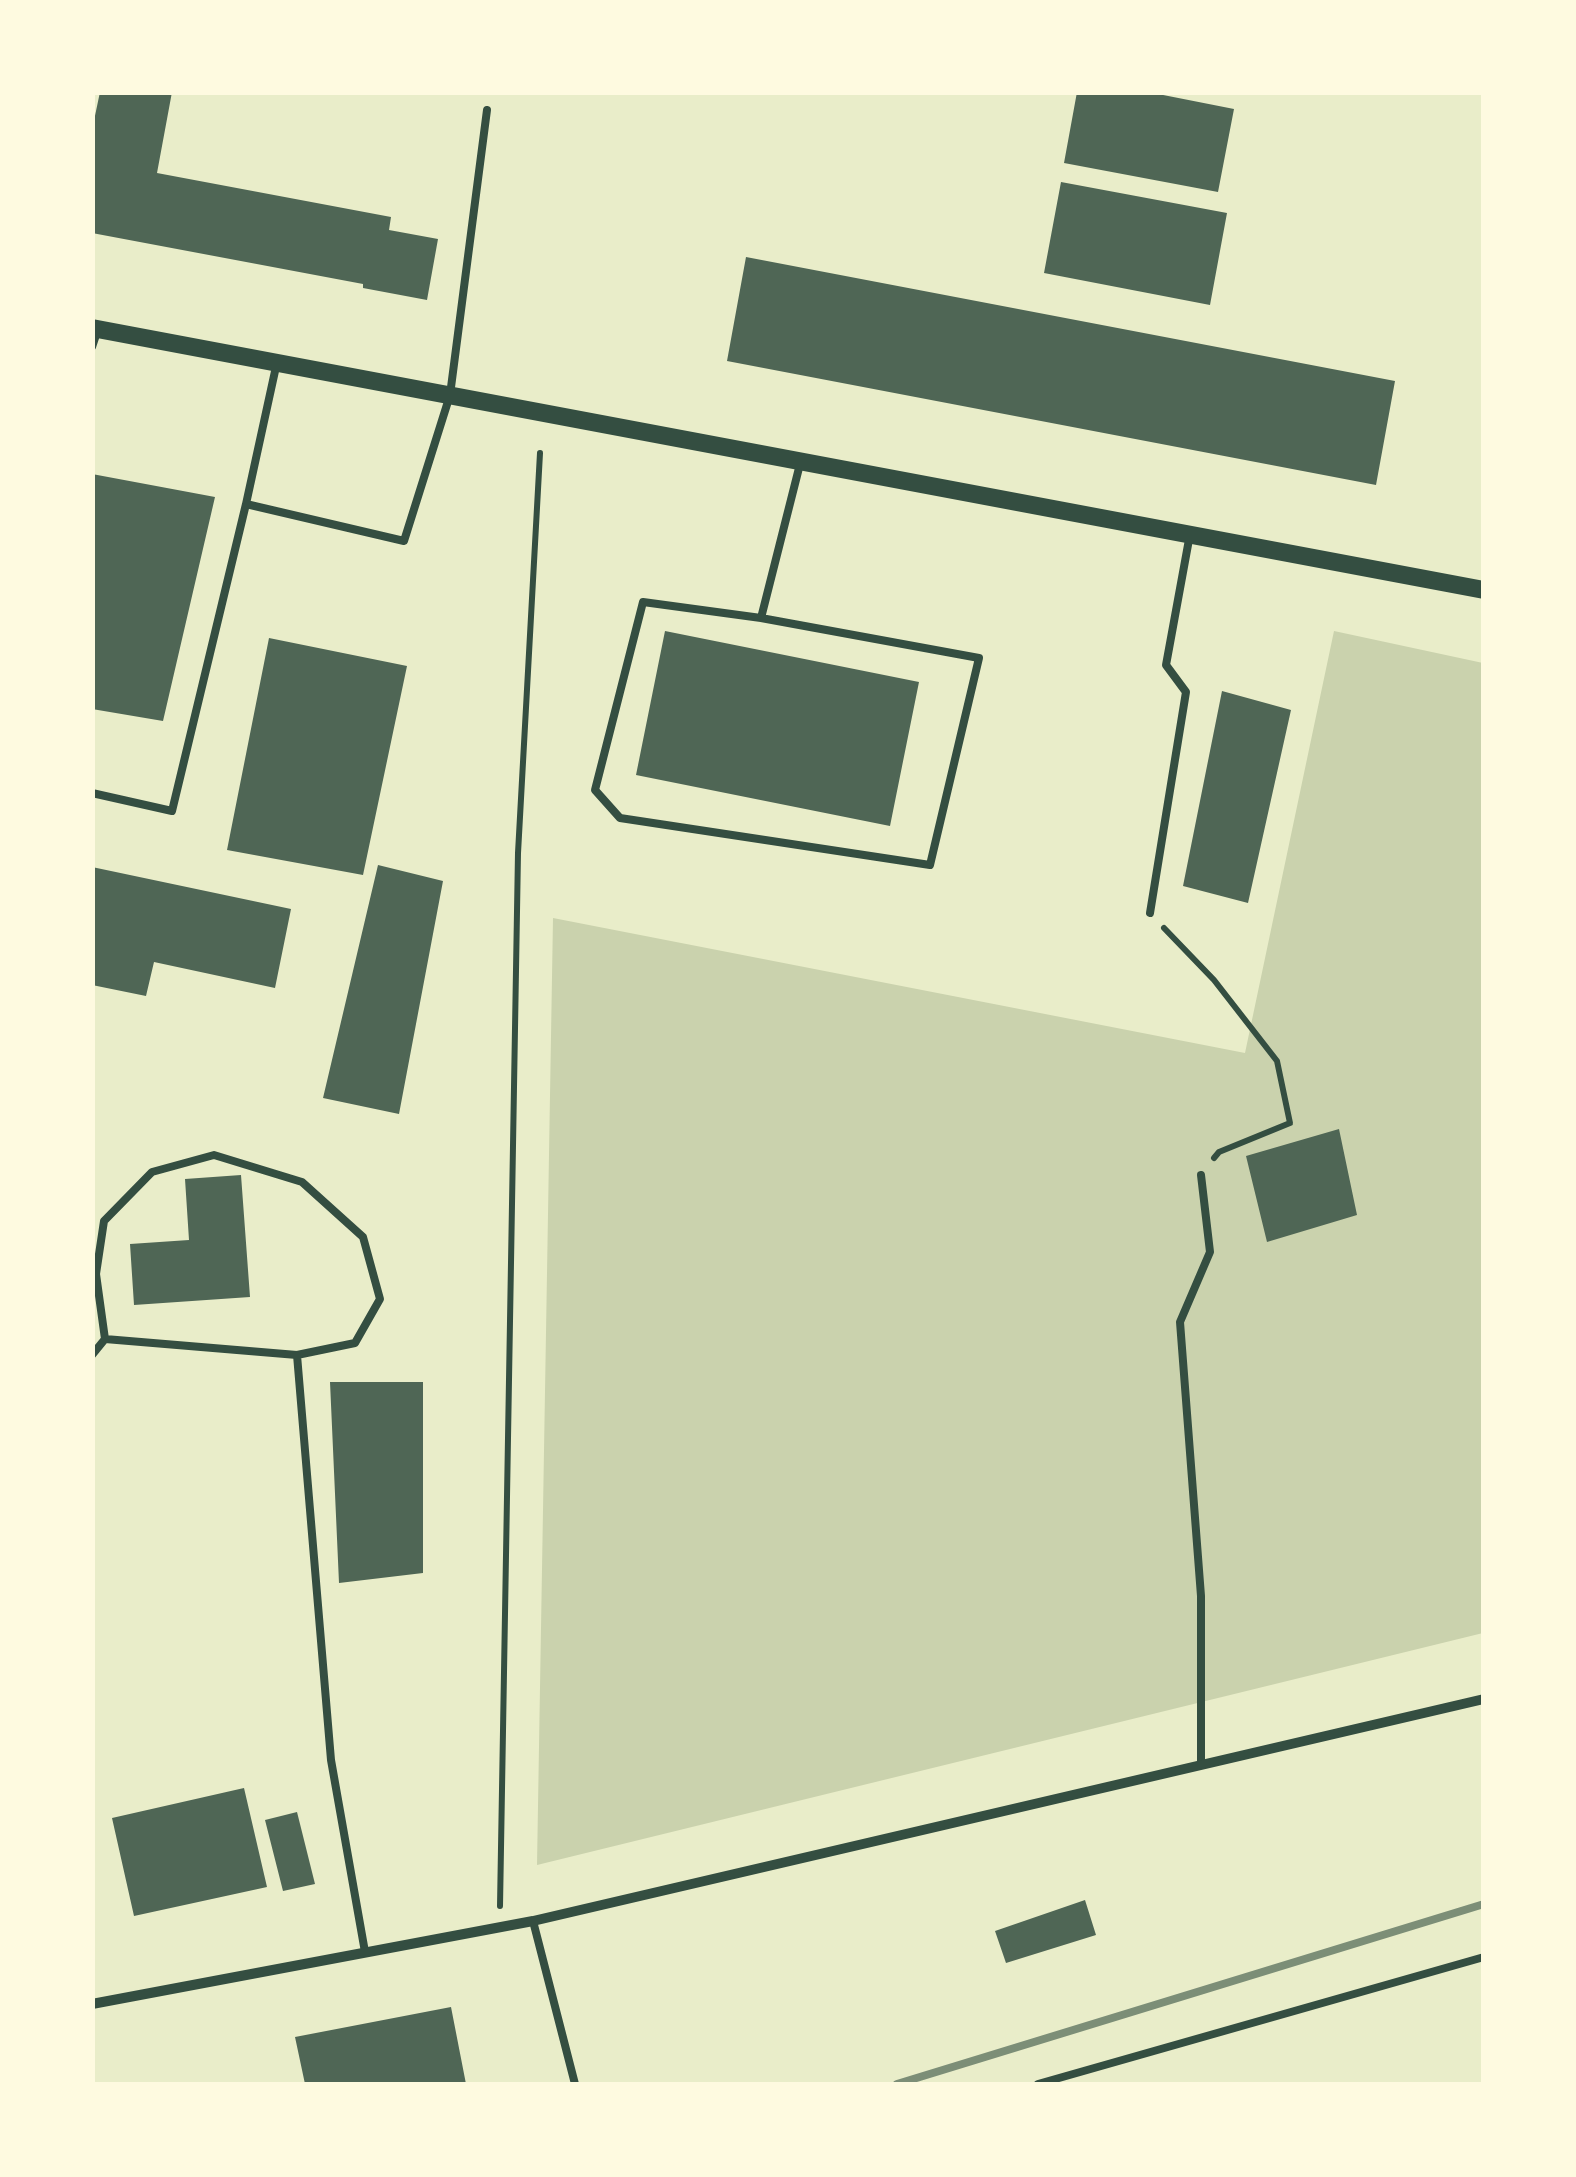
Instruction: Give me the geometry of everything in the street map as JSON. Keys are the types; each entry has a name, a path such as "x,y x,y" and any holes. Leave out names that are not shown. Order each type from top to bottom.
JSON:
{"street":[{"path":"94,335 276,362 1484,590"},
{"path":"92,2004 533,1920 1484,1699"}],"lane":[{"path":"246,504 404,541 450,395 486,110"},
{"path":"92,793 172,811 276,362"},
{"path":"761,618 802,460"},
{"path":"1150,912 1186,692 1166,665 1190,534"},
{"path":"643,602 761,618 978,658 930,864 620,818 595,790 643,602"},
{"path":"214,1154 302,1182 363,1237 380,1299 354,1344 298,1355 106,1340 96,1274 104,1220 152,1172 214,1154"},
{"path":"1201,1175 1210,1252 1180,1322 1200,1596 1201,1765"},
{"path":"92,1355 106,1340"},
{"path":"298,1355 331,1760 365,1952"},
{"path":"533,1920 575,2084"},
{"path":"1038,2084 1484,1958"}],"path":[{"path":"500,1927 518,853 540,453"},
{"path":"1150,912 1214,980 1277,1061 1290,1123 1219,1152 1201,1175"}],"green space":[{"path":"1334,631 1483,663 1483,1633 537,1865 553,918 1245,1053"}],"building":[{"path":"100,92 172,92 157,173 391,217 389,230 438,239 427,300 363,288 363,284 92,233 92,130"},
{"path":"1077,92 1148,92 1234,109 1218,192 1064,163"},
{"path":"1061,182 1227,213 1210,305 1044,273"},
{"path":"746,257 1395,381 1376,485 727,361"},
{"path":"92,474 215,497 163,721 92,709"},
{"path":"665,631 919,682 890,826 636,775"},
{"path":"269,638 407,666 363,875 227,850"},
{"path":"1222,691 1291,710 1248,903 1183,886"},
{"path":"378,865 443,881 399,1114 323,1098"},
{"path":"92,867 291,909 275,988 154,962 146,996 92,985"},
{"path":"1339,1129 1357,1215 1267,1242 1246,1156"},
{"path":"241,1175 250,1297 134,1305 130,1244 189,1240 185,1179"},
{"path":"330,1382 423,1382 423,1573 339,1583"},
{"path":"244,1788 267,1887 134,1916 112,1818"},
{"path":"297,1812 315,1884 283,1891 265,1820"},
{"path":"1085,1900 1096,1935 1006,1963 995,1931"},
{"path":"451,2007 466,2084 305,2084 295,2037"}],"railway":[{"path":"897,2084 1484,1904"}]}
